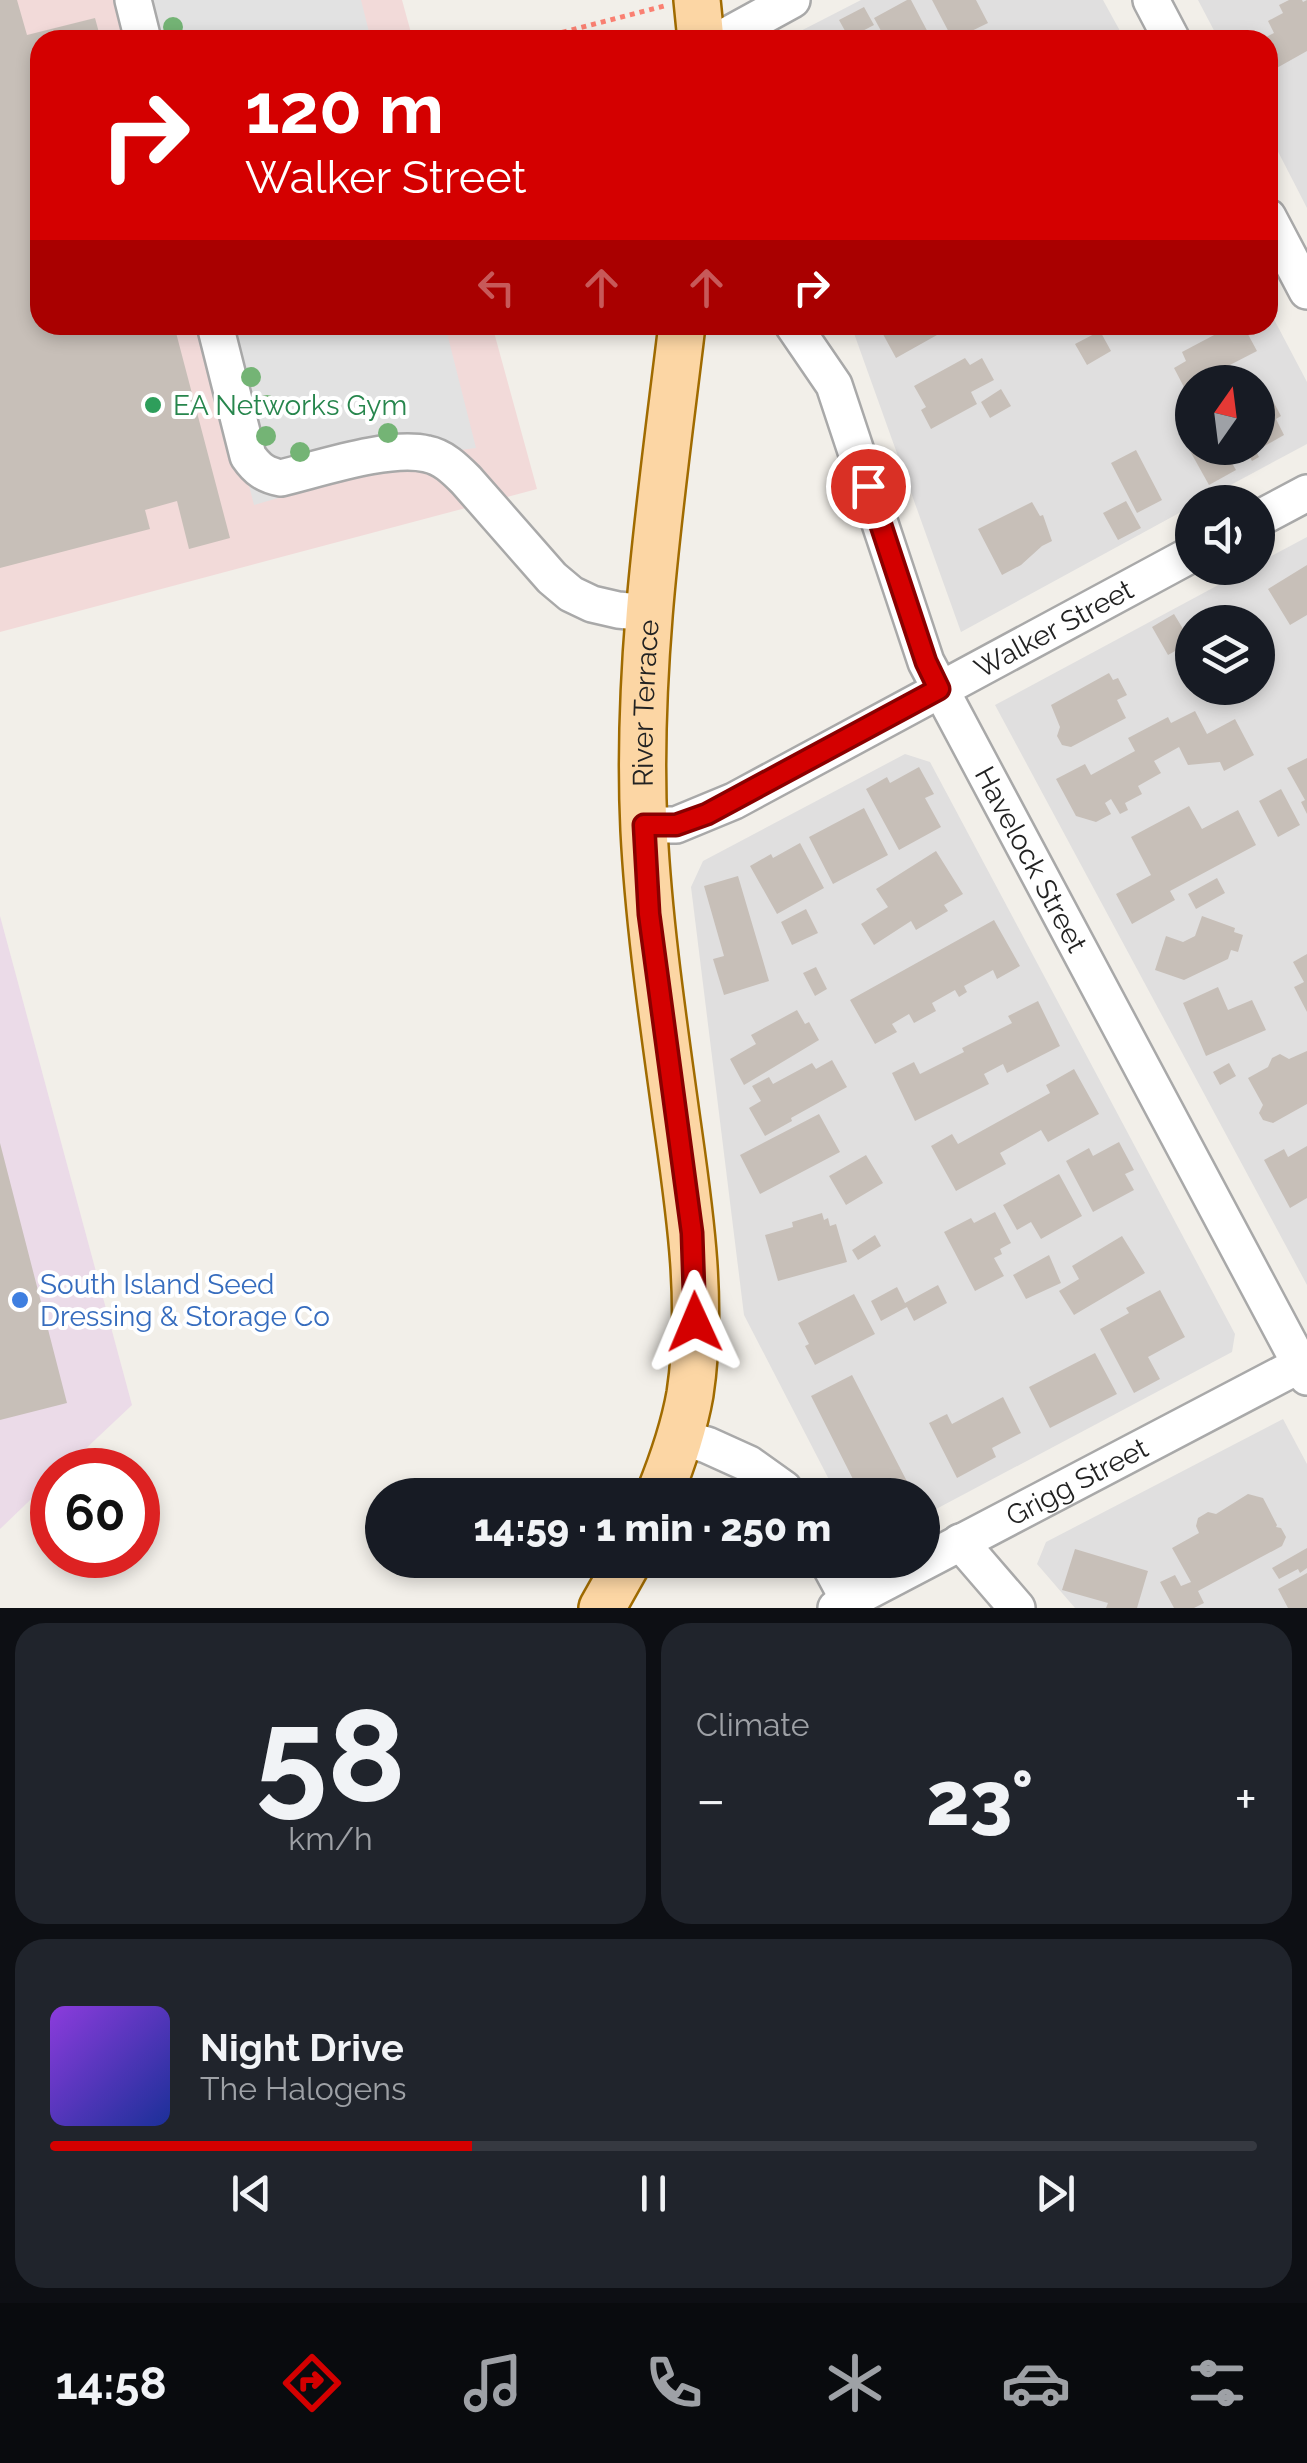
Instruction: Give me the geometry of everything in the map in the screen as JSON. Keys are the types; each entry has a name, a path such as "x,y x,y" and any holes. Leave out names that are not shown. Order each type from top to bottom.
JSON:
{"main road":[{"path":"684,2 698,30"},
{"name":"River Terrace","path":"665,1478 689,1397 695,1350 692,1233 649,914 643,687 681,335"},
{"path":"602,1608 619,1578"}],"street":[{"path":"133,0 140,30"},
{"path":"737,30 792,0"},
{"path":"1151,0 1167,30"},
{"path":"1278,237 1307,291"},
{"path":"218,335 248,456 266,475 281,478 383,454 430,454 452,466 552,578 571,594 592,604 649,613"},
{"name":"Havelock Street","path":"800,335 834,386 926,662 939,689 1305,1368"},
{"path":"1275,511 1307,493"},
{"name":"Walker Street","path":"644,825 676,825 707,814 1175,563"},
{"name":"Grigg Street","path":"846,1606 960,1542 1305,1368"},
{"path":"679,1437 750,1464 769,1478"},
{"path":"960,1542 1017,1608"},
{"path":"834,1578 846,1606"}],"path":[{"path":"573,30 684,2"}],"shaded area":[{"path":"0,0 402,0 410,30 30,30 30,335 495,335 537,489 0,632"},
{"path":"125,0 361,0 368,30 132,30"},
{"path":"861,0 1103,0 1120,30 802,30"},
{"path":"1198,0 1307,0 1307,208 1278,151 1278,30 1214,30"},
{"path":"1278,327 1307,382 1307,444 1275,461 1275,365 1175,365 1175,465 1268,465 1231,485 1175,485 1175,515 961,632 855,335 1278,335"},
{"path":"211,335 448,335 476,448 430,454 254,505"},
{"path":"1307,537 1307,1285 995,705 1175,608 1175,705 1275,705 1275,605 1181,605 1218,585 1275,585 1275,554"},
{"path":"905,754 930,762 1235,1334 1232,1352 940,1507 940,1478 828,1478 744,1315 691,887 703,861"},
{"path":"0,916 132,1405 86,1448 30,1448 30,1500 0,1529"},
{"path":"1283,1419 1307,1464 1307,1608 1075,1608 1037,1564 1046,1542"}],"building":[{"path":"0,0 17,0 27,35 30,34 30,335 177,335 230,538 189,549 177,501 145,510 150,529 0,568"},
{"path":"911,0 927,30 881,30 874,18"},
{"path":"932,0 976,0 988,23 974,30 948,30"},
{"path":"1289,0 1307,0 1307,51 1278,67 1278,30 1272,30 1268,21 1283,13 1279,5"},
{"path":"864,7 874,25 864,30 845,30 839,20"},
{"path":"95,18 98,30 47,30"},
{"path":"883,335 937,335 896,358"},
{"path":"1092,335 1102,335 1111,351 1087,365 1075,344"},
{"path":"1214,335 1248,335 1257,351 1230,365 1179,365 1186,361 1182,352"},
{"path":"965,358 970,365 982,358 994,380 971,392 977,404 931,429 921,410 926,407 914,386"},
{"path":"1001,389 1011,406 990,418 981,402"},
{"path":"1275,405 1281,416 1276,419 1284,435 1275,440"},
{"path":"1136,450 1162,500 1137,513 1111,463"},
{"path":"1198,465 1233,465 1236,470 1209,485"},
{"path":"1126,501 1141,528 1118,540 1103,513"},
{"path":"1032,502 1043,515 1052,541 1002,575 978,529"},
{"path":"1307,565 1307,615 1290,625 1268,589"},
{"path":"1174,614 1175,651 1168,655 1152,627"},
{"path":"1109,673 1113,680 1118,678 1127,695 1117,700 1126,718 1071,747 1062,745 1051,705"},
{"path":"1195,711 1207,734 1235,719 1254,755 1224,771 1220,762 1188,765 1179,747 1154,761 1161,773 1138,786 1142,794 1125,803 1128,810 1120,814 1111,799 1105,803 1111,814 1096,822 1076,816 1056,779 1085,764 1091,775 1135,751 1128,738 1168,717 1171,723"},
{"path":"1307,758 1307,814 1301,802 1305,800 1287,768"},
{"path":"919,767 934,794 925,798 941,827 899,850 866,789 887,777 890,783"},
{"path":"1281,789 1300,825 1278,837 1259,801"},
{"path":"1189,806 1202,829 1238,810 1256,845 1170,891 1175,900 1132,924 1116,894 1151,875 1131,837"},
{"path":"864,808 888,855 833,884 809,837"},
{"path":"800,843 824,888 777,914 750,866"},
{"path":"936,851 963,894 944,905 948,911 916,930 911,921 874,945 861,924 888,907 876,889"},
{"path":"738,876 769,981 724,995 713,959 724,956 704,886"},
{"path":"1217,878 1225,893 1196,909 1188,894"},
{"path":"806,909 818,933 792,945 781,922"},
{"path":"1202,916 1243,935 1238,952 1231,950 1228,959 1184,980 1155,970 1166,936 1183,942 1195,936"},
{"path":"994,920 1020,966 997,979 993,970 964,986 967,992 959,997 955,990 932,1003 936,1011 914,1023 909,1014 892,1024 897,1032 875,1044 850,1000"},
{"path":"1307,954 1307,1012 1294,987 1304,982 1293,962"},
{"path":"816,967 827,989 815,996 803,973"},
{"path":"1218,987 1228,1010 1252,1000 1266,1030 1206,1056 1183,1003"},
{"path":"1038,1001 1060,1046 1007,1073 1003,1064 984,1074 989,1084 915,1121 892,1073 914,1062 920,1074 1012,1023 1008,1016"},
{"path":"797,1010 819,1040 744,1085 730,1059 756,1044 751,1035"},
{"path":"1307,1051 1307,1104 1273,1123 1263,1120 1259,1113 1263,1105 1248,1078 1268,1067 1272,1058 1280,1054 1289,1059"},
{"path":"832,1060 847,1087 765,1136 749,1108 761,1101 752,1086 769,1077 773,1084 812,1063 816,1069"},
{"path":"1229,1063 1236,1076 1220,1085 1213,1072"},
{"path":"1074,1069 1099,1114 1048,1142 1041,1130 1000,1153 1006,1164 956,1191 931,1146 952,1134 958,1144 1050,1093 1046,1085"},
{"path":"819,1114 840,1152 760,1194 740,1155"},
{"path":"1119,1142 1134,1170 1125,1174 1134,1190 1093,1212 1066,1161 1089,1148 1093,1156"},
{"name":"South Island Seed Dressing & Storage Co","path":"0,1143 67,1403 0,1420"},
{"path":"1307,1146 1307,1198 1290,1208 1264,1160 1284,1149 1288,1157"},
{"path":"866,1155 883,1183 846,1205 829,1176"},
{"path":"1059,1174 1082,1216 1041,1239 1031,1222 1017,1230 1003,1205"},
{"path":"995,1212 1011,1243 994,1258 1004,1276 975,1291 944,1232 971,1218 974,1223"},
{"path":"822,1213 830,1226 836,1224 847,1262 778,1281 765,1235"},
{"path":"875,1235 881,1246 858,1260 852,1250"},
{"path":"1122,1236 1145,1273 1074,1315 1059,1291 1079,1279 1072,1266"},
{"path":"1049,1255 1061,1283 1026,1299 1013,1275"},
{"path":"938,1285 947,1303 914,1321 907,1307 881,1321 871,1301 897,1287 905,1303"},
{"path":"1160,1290 1185,1337 1148,1357 1160,1379 1134,1393 1100,1329 1129,1313 1126,1308"},
{"path":"854,1294 875,1334 815,1365 798,1323"},
{"path":"1095,1353 1117,1394 1050,1428 1029,1387"},
{"path":"852,1375 905,1478 852,1478 811,1396"},
{"path":"1003,1397 1021,1433 992,1448 996,1457 957,1478 929,1423 947,1414 952,1424"},
{"path":"1248,1494 1263,1498 1276,1527 1286,1537 1282,1546 1198,1591 1204,1603 1194,1608 1174,1608 1160,1582 1175,1575 1181,1586 1191,1582 1172,1548 1199,1533 1198,1518 1208,1512 1216,1514"},
{"path":"1307,1548 1307,1568 1279,1579 1272,1568"},
{"path":"1075,1549 1148,1571 1137,1608 1106,1608 1108,1603 1062,1590"},
{"path":"1307,1573 1307,1608 1288,1608 1278,1589"}],"place":[{"name":"EA Networks Gym","path":"153,405"},
{"name":"South Island Seed Dressing & Storage Co","path":"20,1300"}],"route":[{"path":"695,1322 692,1233 649,914 644,825 676,825 707,814 939,689 926,662 868,486"}]}
